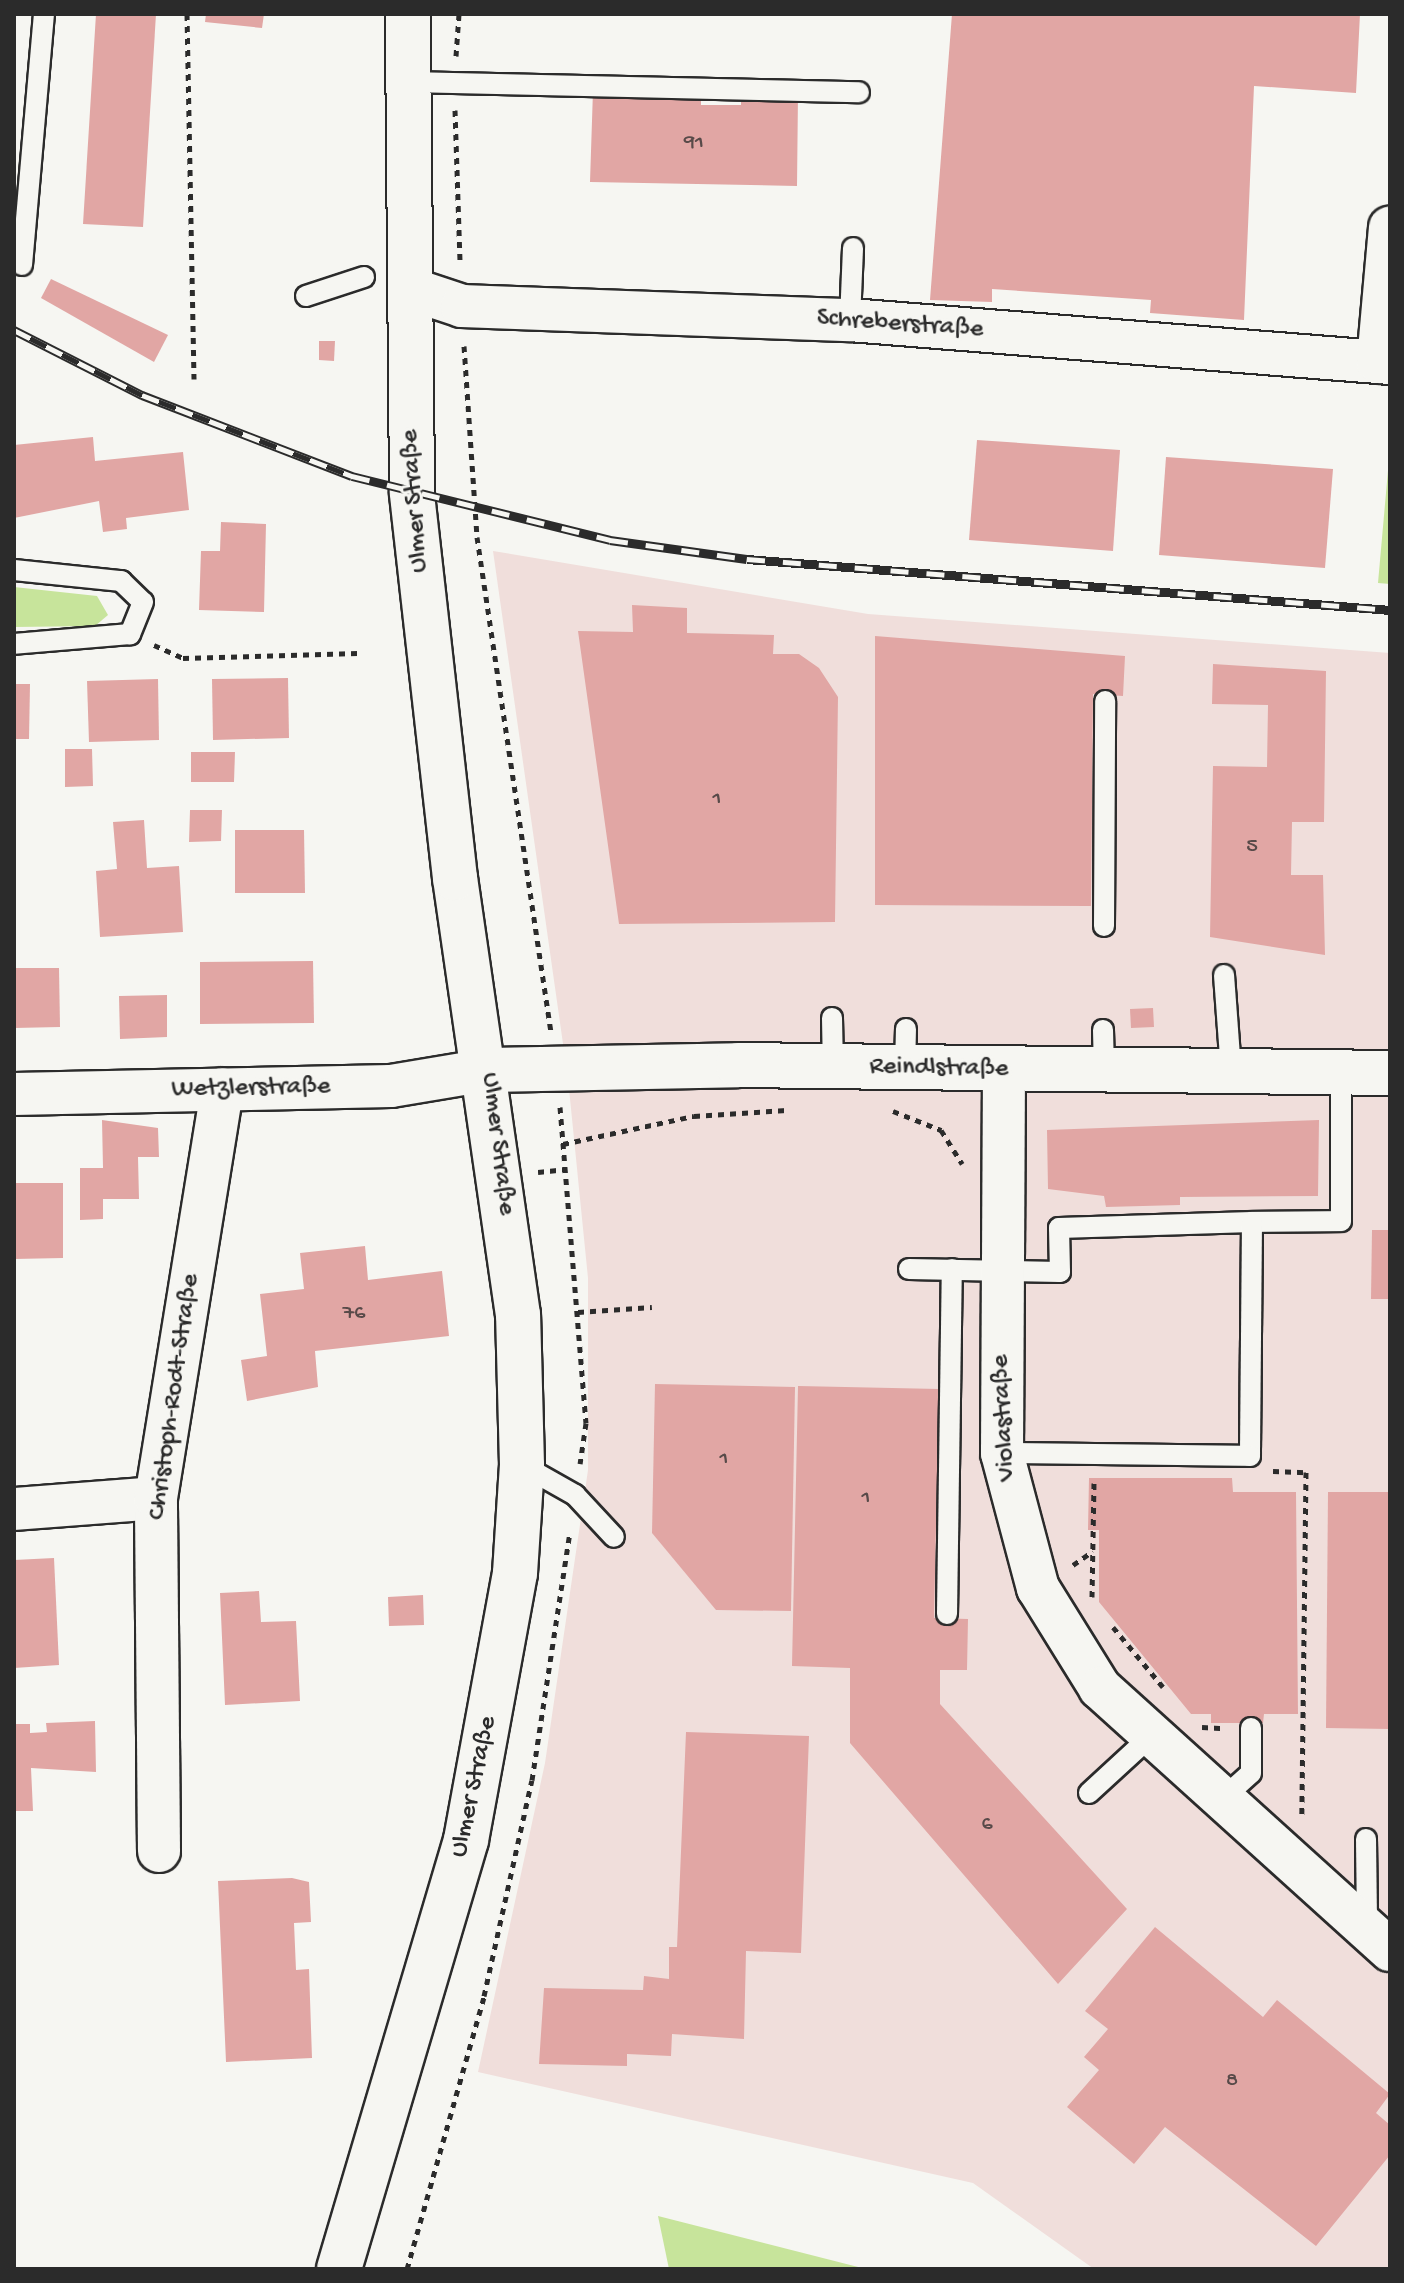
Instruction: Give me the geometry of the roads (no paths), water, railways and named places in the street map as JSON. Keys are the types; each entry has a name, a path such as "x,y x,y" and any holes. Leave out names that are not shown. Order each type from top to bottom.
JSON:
{"main road":[{"name":"Ulmer Straße","path":"341,2263 466,1840 515,1573 522,1465 518,1315 487,1070 455,878 412,492 408,14"},
{"name":"Reindlstraße","path":"487,1070 557,1065 833,1068 905,1049 1004,1070 1104,1050 1231,1071 1390,1073"}],"street":[{"path":"1384,363 1390,228"},
{"name":"Schreberstraße","path":"411,289 462,306 850,320 1384,363"},
{"name":"Wetzlerstraße","path":"14,1094 391,1086 487,1070"},
{"name":"Violastraße","path":"1004,1070 1002,1453 1038,1588 1100,1688 1379,1940"},
{"name":"Christoph-Rodt-Straße","path":"159,1851 156,1498 222,1089"},
{"path":"14,1509 156,1498"}],"lane":[{"path":"22,265 44,14"},
{"path":"408,82 859,92"},
{"path":"850,320 853,248"},
{"path":"306,296 364,277"},
{"path":"14,570 121,581 143,602 130,634 14,644"},
{"path":"1104,926 1105,701"},
{"path":"1224,975 1231,1071"},
{"path":"832,1018 833,1068"},
{"path":"909,1269 1060,1272 1059,1228 1341,1221 1341,1071"},
{"path":"1002,1453 1250,1456 1252,1222"},
{"path":"947,1614 952,1269"},
{"path":"522,1465 575,1495 614,1537"},
{"path":"1221,1800 1251,1773 1251,1728"},
{"path":"1089,1793 1151,1736"},
{"path":"1366,1839 1379,1940"}],"railway":[{"path":"14,330 142,395 352,476 610,540 747,559 1390,610"}]}
